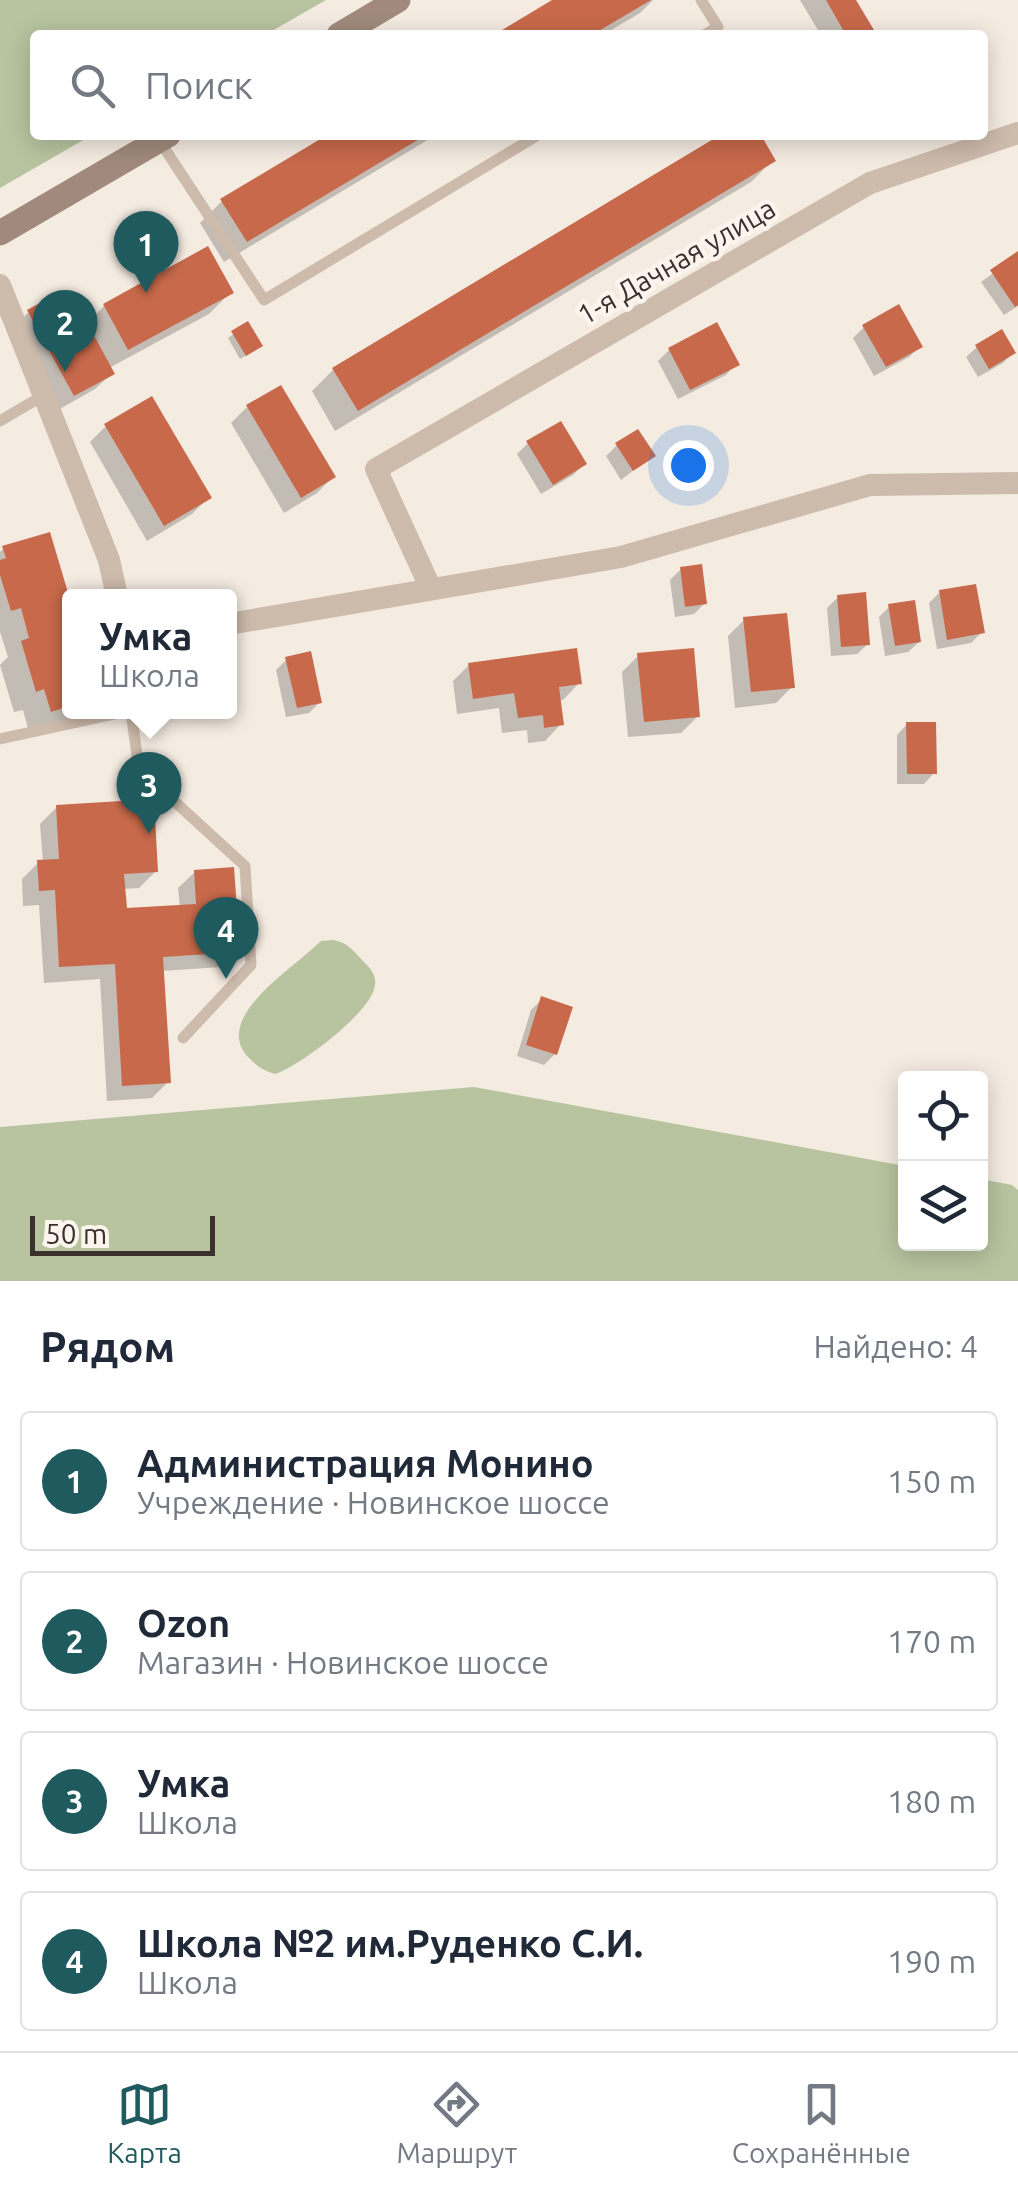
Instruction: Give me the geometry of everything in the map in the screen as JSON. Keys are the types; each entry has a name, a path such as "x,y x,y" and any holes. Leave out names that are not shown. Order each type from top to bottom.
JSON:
{"main road":[{"path":"347,30 398,0"},
{"path":"0,233 158,140"}],"street":[{"name":"1-я Дачная улица","path":"431,588 376,469 870,183 1018,133"},
{"path":"0,285 109,560 115,589"},
{"path":"237,623 621,558 870,485 1018,483"}],"lane":[{"path":"700,0 718,27 713,30"},
{"path":"165,140 264,300 530,140"},
{"path":"0,421 44,395"},
{"path":"0,740 95,719"},
{"path":"128,719 139,769 245,866 251,966 183,1038"}],"green space":[{"path":"0,0 326,0 274,30 30,30 30,140 83,140 0,188"},
{"path":"334,940 351,948 372,971 375,985 369,1000 347,1025 300,1061 275,1074 264,1070 240,1044 246,1014 271,985 321,941"},
{"path":"474,1087 898,1165 898,1251 988,1251 988,1180 1012,1185 1018,1190 1018,1281 0,1281 0,1127"}],"building":[{"path":"552,0 651,0 600,30 502,30"},
{"path":"826,0 856,0 874,30 843,30"},
{"path":"319,140 418,140 247,242 220,199"},
{"path":"712,140 764,140 776,161 358,411 332,368"},
{"path":"208,246 234,293 128,350 103,304"},
{"path":"1018,251 1018,305 1015,307 990,270"},
{"path":"73,297 115,374 74,396 27,310 49,298 54,307"},
{"path":"899,304 923,347 886,367 862,325"},
{"path":"248,321 263,346 246,356 231,331"},
{"path":"717,322 740,365 690,390 668,348"},
{"path":"1002,329 1016,353 989,369 975,345"},
{"path":"281,385 336,477 301,498 246,405"},
{"path":"152,396 212,498 164,526 104,424"},
{"path":"561,421 587,464 553,485 526,441"},
{"path":"638,429 656,456 633,471 615,443"},
{"path":"50,532 67,589 62,589 62,708 51,712 44,689 36,692 21,641 29,638 21,608 11,611 0,575 0,560 6,558 2,546"},
{"path":"702,564 707,604 685,607 680,567"},
{"path":"976,584 985,633 947,640 939,590"},
{"path":"866,592 870,645 841,647 837,595"},
{"path":"915,600 921,642 895,646 888,604"},
{"path":"787,613 795,688 751,692 743,617"},
{"path":"577,648 582,684 559,687 564,725 544,728 543,715 518,718 514,693 473,699 468,663"},
{"path":"694,648 700,717 644,722 637,653"},
{"path":"311,651 322,703 297,708 285,657"},
{"path":"906,722 936,722 937,774 907,774"},
{"path":"154,799 158,872 124,874 127,908 196,904 194,870 234,867 240,952 163,957 171,1083 122,1086 115,964 59,967 55,890 39,891 37,860 59,859 56,805"},
{"path":"541,996 573,1007 557,1055 526,1045"}],"place":[{"name":"Администрация Монино","path":"146,293"},
{"name":"Ozon","path":"65,372"},
{"name":"Умка","path":"149,834"},
{"name":"Школа №2 им.Руденко С.И.","path":"226,979"}]}
